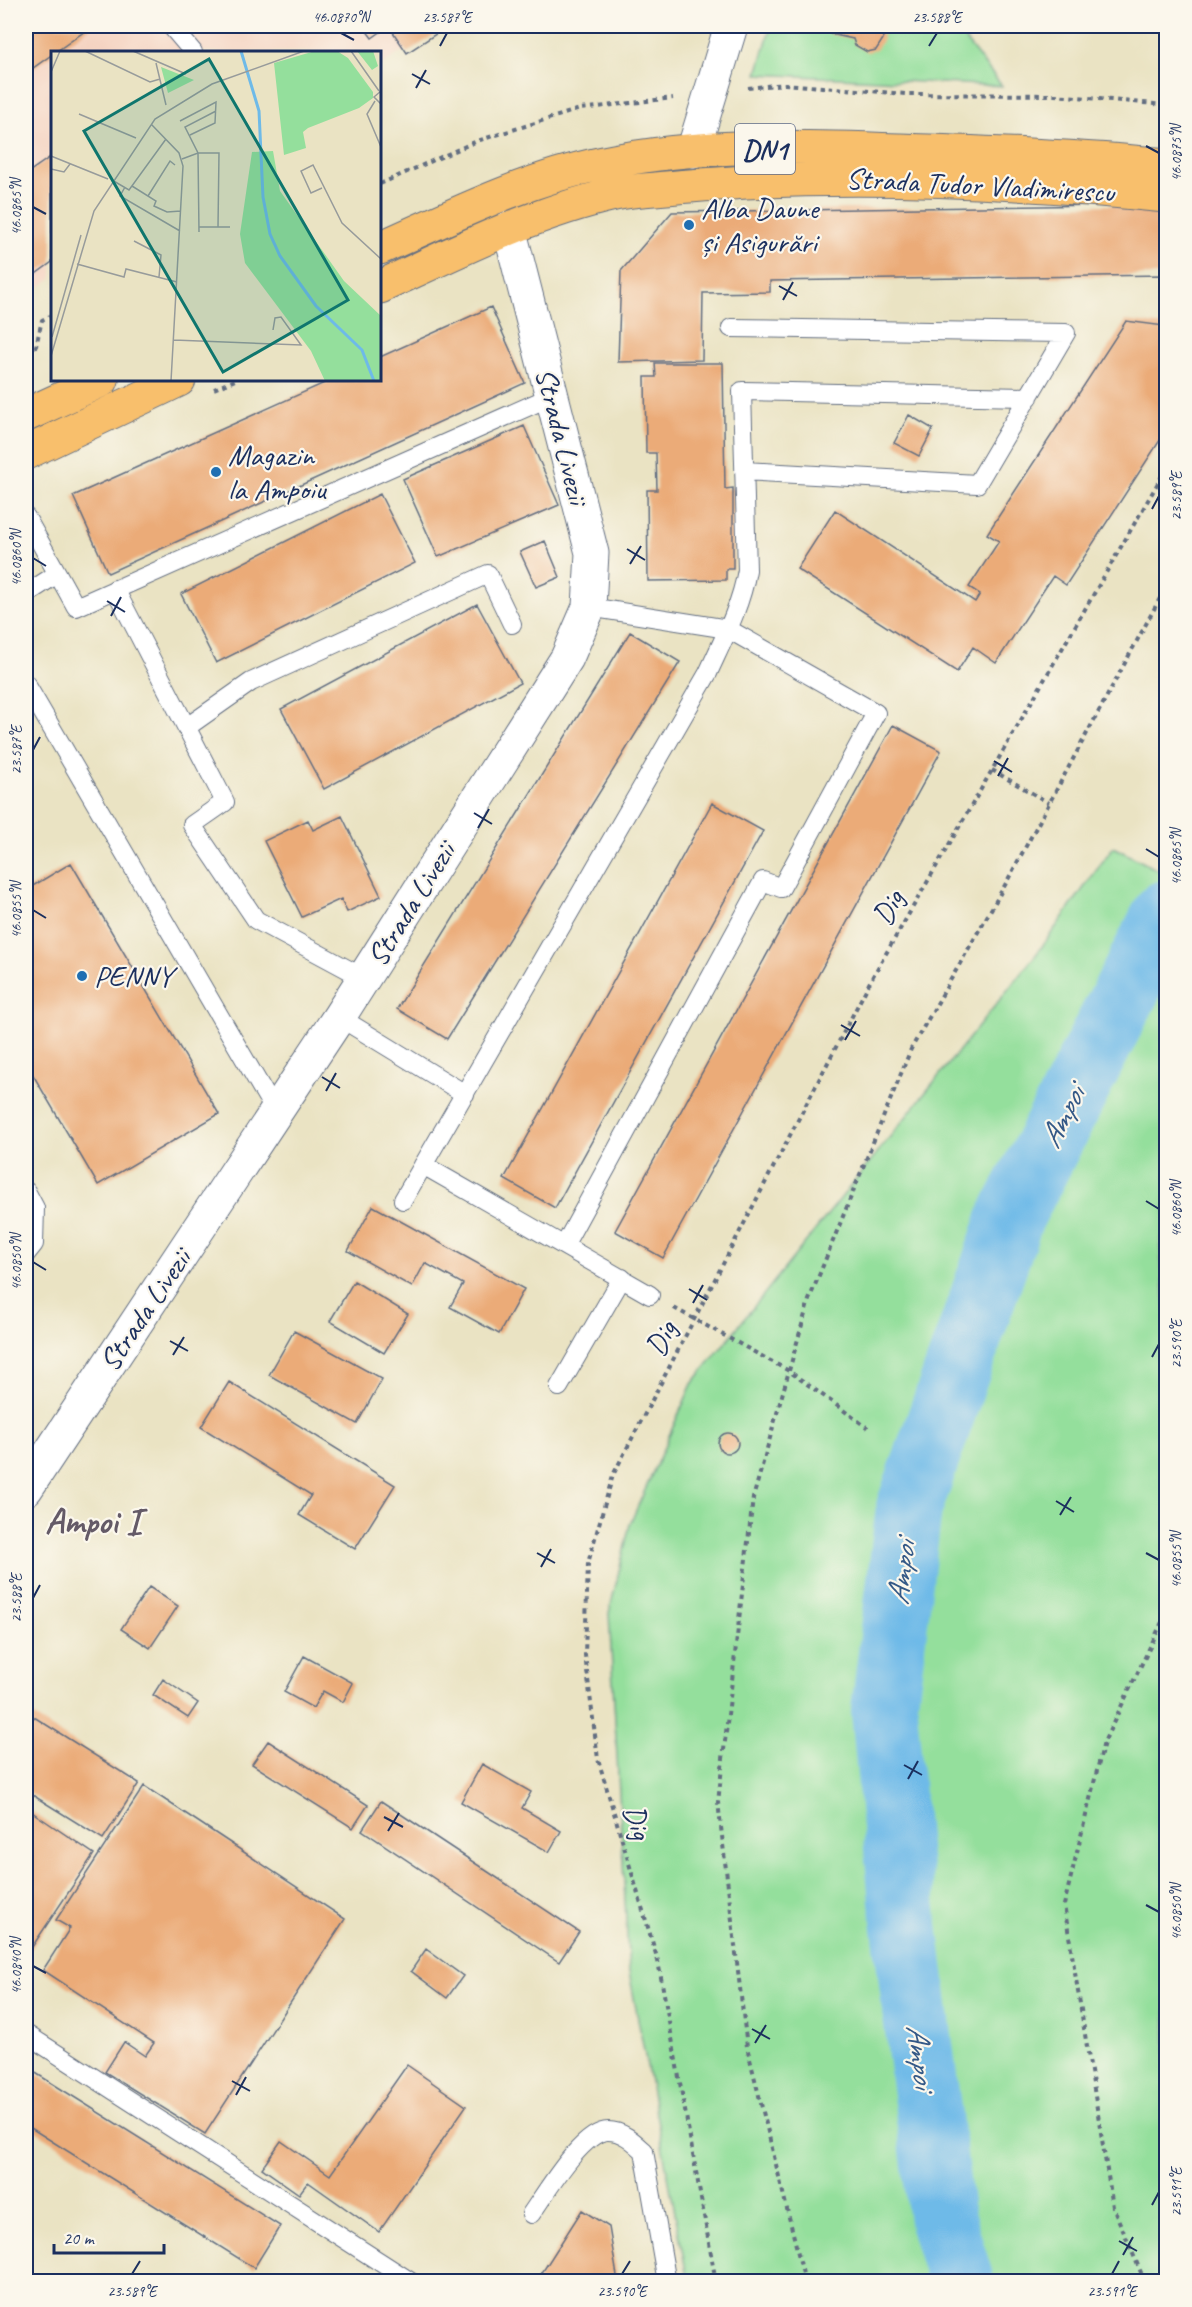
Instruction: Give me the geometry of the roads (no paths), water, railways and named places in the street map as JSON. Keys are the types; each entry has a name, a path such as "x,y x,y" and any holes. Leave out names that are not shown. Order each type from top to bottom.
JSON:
{"main road":[{"name":"Strada Tudor Vladimirescu","path":"381,248 491,199 544,179 604,162 693,151 831,147 1110,159 1167,165"},
{"name":"Strada Tudor Vladimirescu","path":"381,287 509,228 560,208 617,193 700,185 825,178 1114,190 1167,196"},
{"path":"26,415 100,381"},
{"path":"26,453 177,381"}],"street":[{"path":"693,151 731,26"},
{"name":"Strada Livezii","path":"30,1469 276,1113 339,1017 567,658 589,607 592,553 509,228"}],"lane":[{"path":"171,26 192,51"},
{"path":"731,328 1066,333 977,484 744,471"},
{"path":"403,1200 708,673 728,629 744,588 747,570 742,391 1029,397"},
{"path":"26,517 76,607 552,396"},
{"path":"26,594 57,574"},
{"path":"187,728 251,682 488,574 512,624"},
{"path":"115,589 225,802 192,825 256,920 364,978"},
{"path":"565,1244 763,880 781,888 876,713 728,629 589,607"},
{"path":"26,684 276,1113"},
{"path":"339,1017 465,1094"},
{"path":"423,1165 565,1244 650,1295"},
{"path":"26,1191 35,1208 34,1244 26,1254"},
{"path":"559,1387 622,1278"},
{"path":"26,2034 411,2282"},
{"path":"531,2214 580,2147 596,2134 609,2131 629,2137 644,2151 667,2282"}],"waterway":[{"name":"Ampoi","path":"961,2282 942,2220 903,1911 884,1710 909,1508 1011,1217 1166,913"}],"place":[{"name":"Alba Daune și Asigurări","path":"689,225"},
{"name":"Magazin la Ampoiu","path":"216,472"},
{"name":"PENNY","path":"82,976"}],"district":[{"name":"Ampoi I","path":"93,1521"}]}
